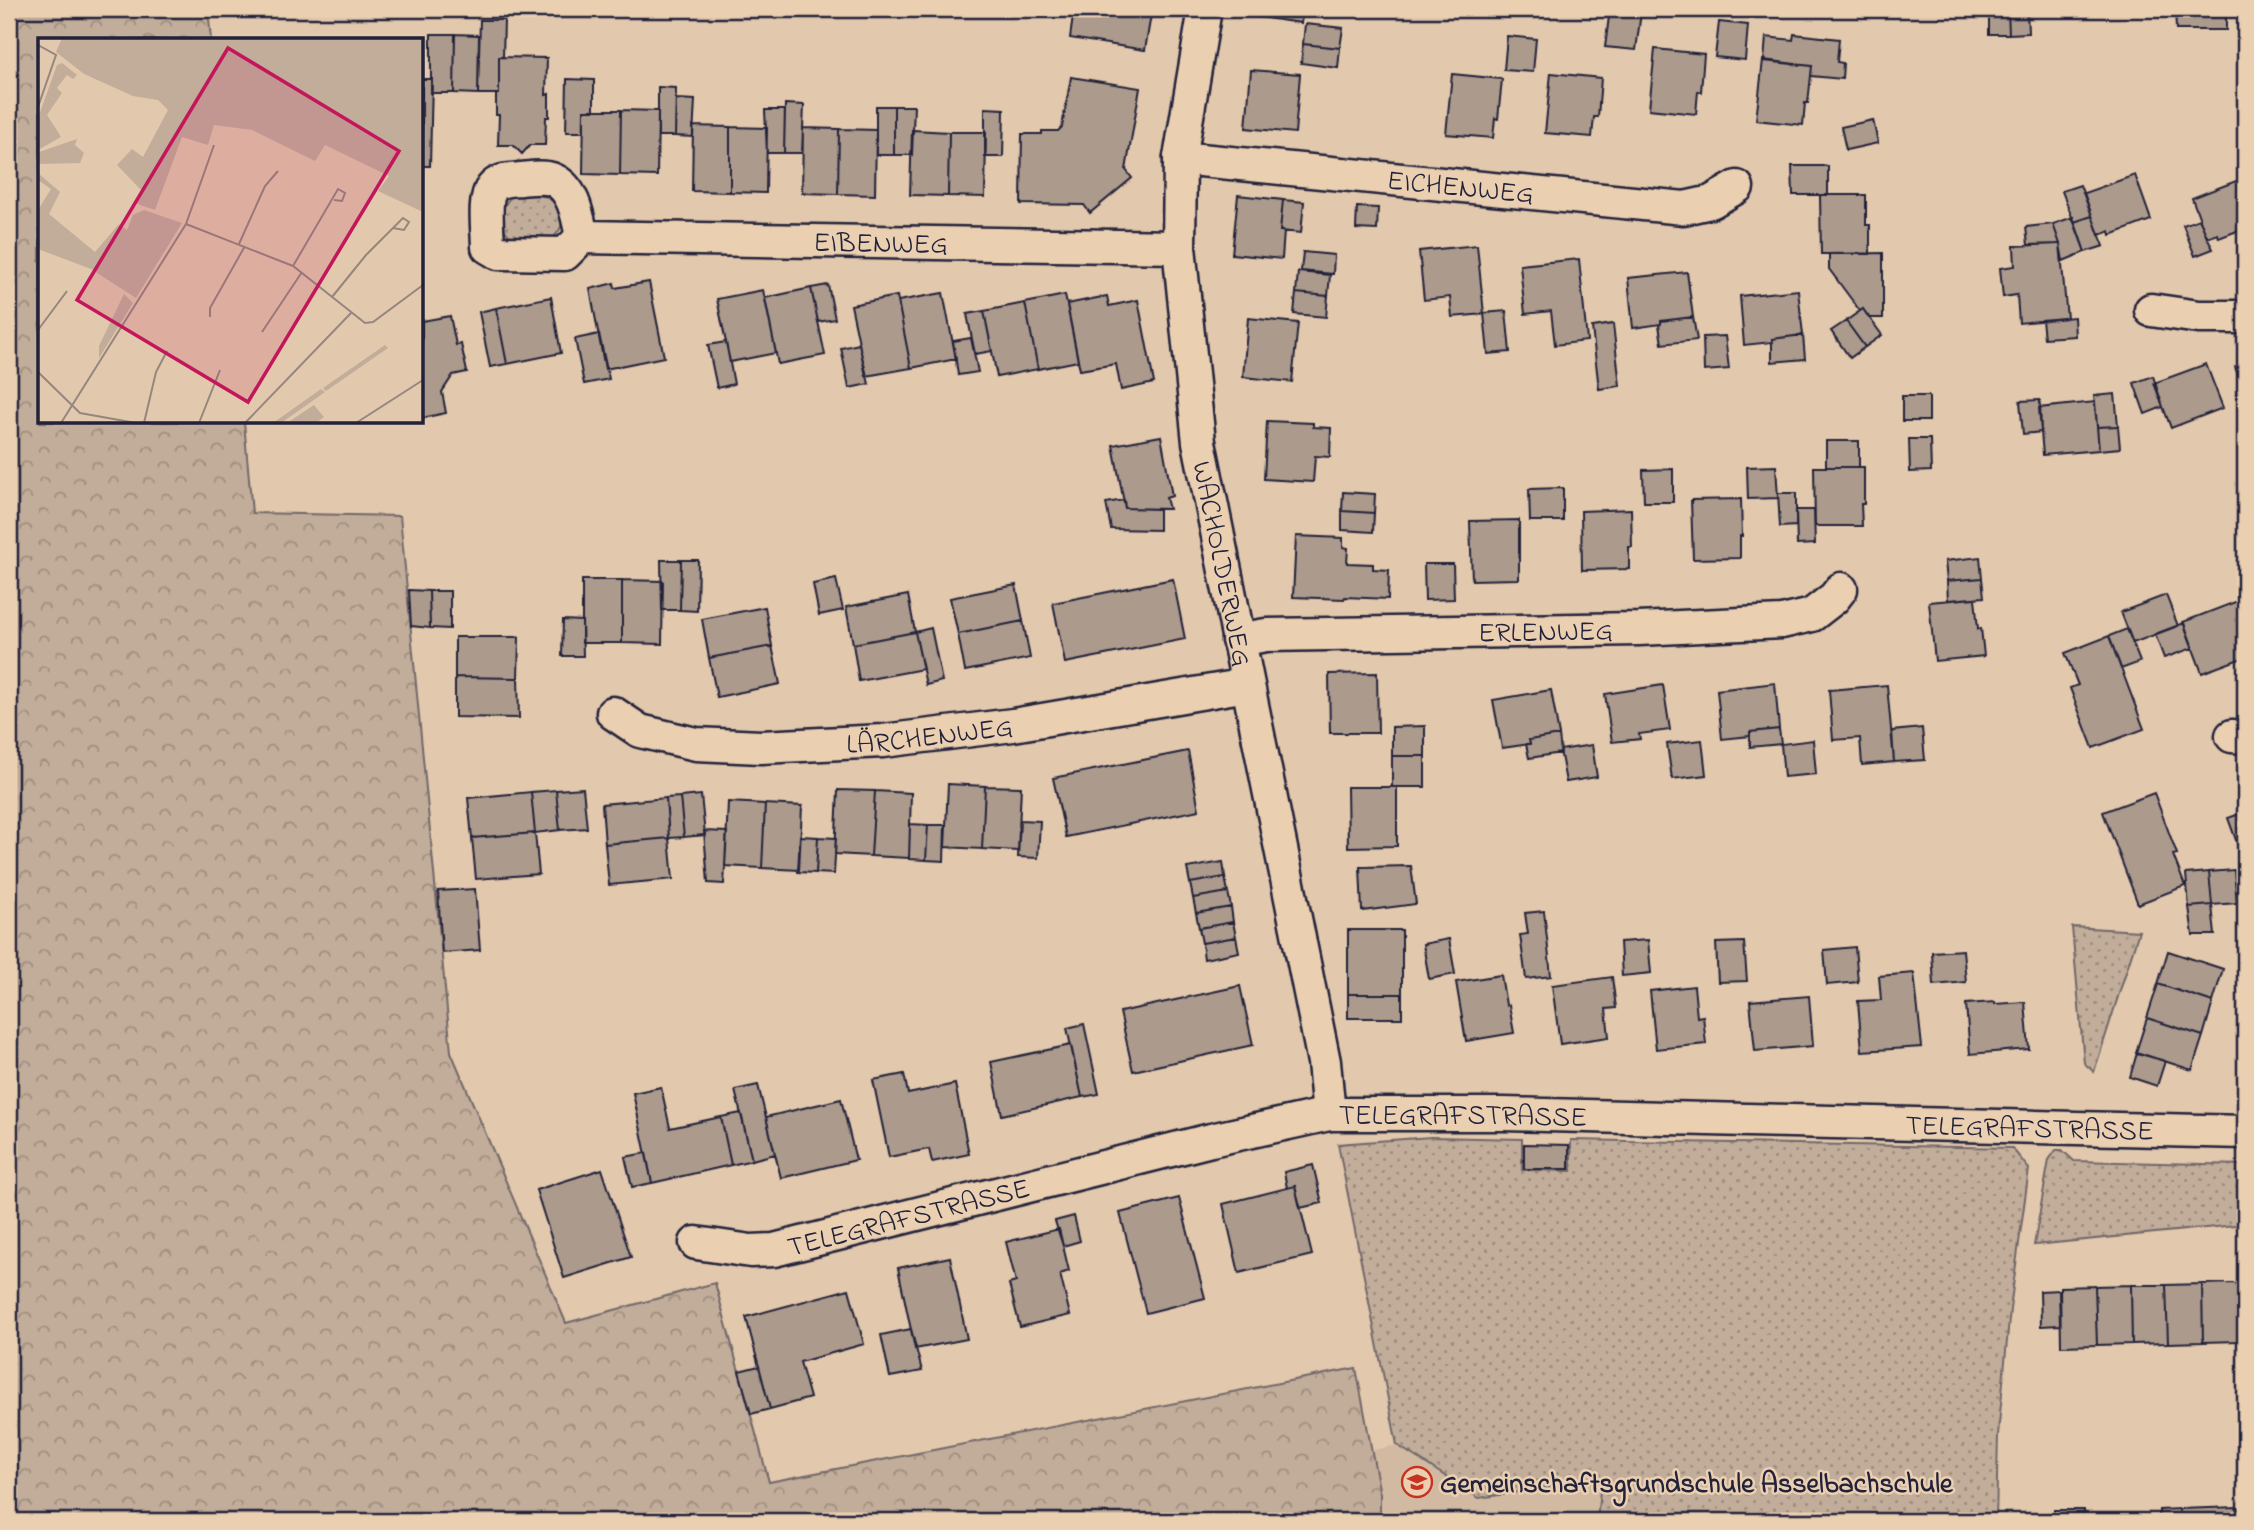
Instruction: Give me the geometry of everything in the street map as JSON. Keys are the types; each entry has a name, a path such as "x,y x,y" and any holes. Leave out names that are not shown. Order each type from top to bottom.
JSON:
{"street":[{"name":"WACHOLDERWEG","path":"1205,9 1180,158 1179,247 1199,442 1324,1062 1329,1114"},
{"name":"EICHENWEG","path":"1180,158 1684,208 1711,202 1737,187"},
{"name":"EIBENWEG","path":"582,237 1179,247"},
{"path":"2151,310 2199,317 2245,317"},
{"name":"ERLENWEG","path":"1238,640 1266,635 1639,629 1783,622 1812,615 1841,589"},
{"name":"LÄRCHENWEG","path":"613,713 640,731 696,744 761,747 883,741 1013,725 1247,685"},
{"name":"TELEGRAFSTRASSE","path":"696,1243 751,1251 774,1250 1211,1140 1329,1114 1503,1114 2245,1132"}],"shaded area":[{"name":"Gemeinschaftsgrundschule Asselbachschule","path":"1397,1445 1479,1498 1601,1480 1597,1521 1380,1521 1380,1494 1373,1450"}],"green space":[{"path":"9,9 208,9 211,38 38,38 38,424 244,424 252,513 400,516 451,1052 566,1323 715,1283 769,1482 1356,1368 1380,1494 1380,1521 9,1521"},
{"path":"514,195 543,196 553,202 559,210 562,223 553,238 518,239 506,232 503,225 504,208"},
{"path":"2072,927 2139,931 2094,1072 2084,1063"},
{"path":"1431,1137 1522,1139 1522,1170 1571,1171 1571,1140 2012,1148 2029,1169 2010,1309 1998,1435 1996,1521 1597,1521 1601,1480 1479,1498 1397,1445 1338,1144"},
{"path":"2056,1150 2062,1150 2074,1161 2245,1165 2245,1224 2034,1245 2049,1160"}],"building":[{"path":"1074,9 1152,9 1145,50 1070,38"},
{"path":"1258,9 1303,9 1301,23 1258,17"},
{"path":"1610,9 1641,12 1636,50 1605,47"},
{"path":"1989,9 2008,9 2009,34 1989,34"},
{"path":"2008,9 2027,9 2028,33 2009,34"},
{"path":"2175,9 2226,9 2226,30 2176,30"},
{"path":"480,20 504,20 503,57 499,57 499,94 478,94"},
{"path":"1719,22 1748,25 1745,60 1715,57"},
{"path":"1305,24 1343,28 1340,48 1303,44"},
{"path":"431,34 455,34 454,93 431,93"},
{"path":"455,34 479,35 478,94 454,93"},
{"path":"1794,34 1839,39 1837,62 1843,63 1842,79 1811,76 1812,66 1764,61 1766,37 1793,40"},
{"path":"1507,36 1536,39 1533,72 1504,70"},
{"path":"1303,44 1340,48 1338,68 1301,63"},
{"path":"1655,49 1704,54 1696,114 1649,109"},
{"path":"499,57 547,58 546,95 549,94 549,117 546,117 545,145 530,145 522,154 513,145 498,145 499,115 496,115 496,94 499,94"},
{"path":"1763,60 1812,66 1803,125 1756,120"},
{"path":"1251,70 1300,74 1295,133 1246,128"},
{"path":"1551,73 1601,78 1598,117 1594,117 1592,137 1545,133"},
{"path":"1452,74 1502,79 1493,138 1446,134"},
{"path":"1071,77 1140,88 1126,170 1132,178 1090,213 1084,205 1021,204 1022,134 1042,134 1042,131 1058,131 1062,127"},
{"path":"424,79 432,79 430,166 424,166"},
{"path":"567,79 594,80 594,110 584,110 584,132 566,132"},
{"path":"658,87 676,88 675,136 658,136"},
{"path":"676,99 695,100 693,137 675,136"},
{"path":"785,104 804,105 802,153 784,153"},
{"path":"876,106 894,106 894,155 876,155"},
{"path":"894,106 914,106 912,155 894,155"},
{"path":"985,108 1004,109 1003,157 985,157"},
{"path":"584,110 621,110 620,175 583,174"},
{"path":"621,110 658,111 657,176 620,175"},
{"path":"765,110 785,110 784,153 767,153"},
{"path":"1873,120 1878,143 1846,150 1841,127"},
{"path":"693,126 730,127 730,192 692,191"},
{"path":"730,127 767,128 766,193 730,192"},
{"path":"803,128 839,129 838,194 802,193"},
{"path":"839,129 876,130 875,195 838,194"},
{"path":"912,130 949,132 948,196 910,195"},
{"path":"949,132 986,132 985,197 948,196"},
{"path":"1792,166 1828,166 1828,195 1793,195"},
{"path":"2135,175 2151,220 2111,235 2110,231 2099,235 2084,193"},
{"path":"2244,178 2245,228 2219,238 2218,234 2207,238 2192,198"},
{"path":"2080,185 2092,216 2074,222 2062,191"},
{"path":"1238,195 1283,200 1280,231 1284,231 1282,259 1232,254"},
{"path":"1820,195 1866,195 1870,254 1821,254"},
{"path":"1283,200 1304,202 1301,233 1280,231"},
{"path":"1357,207 1378,208 1377,230 1356,229"},
{"path":"2092,216 2104,246 2085,252 2074,222"},
{"path":"2073,217 2085,252 2063,261 2053,224"},
{"path":"2199,219 2213,249 2195,256 2183,225"},
{"path":"2053,224 2060,244 2028,245 2026,227"},
{"path":"2060,244 2067,318 2019,323 2017,295 2003,297 2000,268 2015,266 2014,246"},
{"path":"1477,245 1484,314 1452,317 1450,297 1424,300 1419,251"},
{"path":"1303,252 1334,255 1333,274 1301,271"},
{"path":"1883,253 1883,318 1869,318 1863,309 1860,311 1829,269 1829,254"},
{"path":"1579,259 1587,341 1555,345 1551,311 1525,314 1520,265"},
{"path":"1298,272 1330,275 1328,296 1296,293"},
{"path":"1687,272 1693,317 1633,328 1628,278"},
{"path":"649,282 664,357 605,369 590,289 614,283 615,288"},
{"path":"828,285 835,319 818,322 811,288"},
{"path":"811,288 825,355 778,364 765,298"},
{"path":"763,290 776,353 730,362 717,299"},
{"path":"1798,290 1803,335 1744,345 1740,296"},
{"path":"943,293 956,359 911,368 898,301"},
{"path":"1296,293 1328,296 1326,317 1294,314"},
{"path":"1065,295 1078,361 1038,369 1025,303"},
{"path":"897,296 911,368 866,376 851,305"},
{"path":"1107,296 1109,306 1138,300 1154,383 1121,390 1116,364 1080,370 1067,304"},
{"path":"551,297 561,353 507,364 496,308"},
{"path":"1025,303 1038,369 997,377 984,311"},
{"path":"496,308 507,364 490,367 479,312"},
{"path":"1863,309 1882,335 1865,347 1846,321"},
{"path":"984,311 992,351 975,354 967,314"},
{"path":"1506,311 1510,352 1488,354 1484,313"},
{"path":"450,316 456,345 461,344 467,372 453,375 442,392 446,413 424,418 424,321"},
{"path":"1693,317 1697,340 1662,344 1659,325 1661,321"},
{"path":"2074,317 2075,336 2044,338 2042,320"},
{"path":"1248,318 1298,323 1292,382 1243,377"},
{"path":"1846,321 1865,347 1850,358 1831,331"},
{"path":"1613,324 1620,386 1599,389 1592,327"},
{"path":"599,334 609,379 584,384 575,339"},
{"path":"1803,335 1805,359 1772,362 1772,339"},
{"path":"1725,336 1729,369 1704,371 1703,337"},
{"path":"971,338 978,372 958,375 953,341"},
{"path":"726,342 734,384 717,388 708,345"},
{"path":"859,344 869,384 849,388 841,348"},
{"path":"2245,363 2245,393 2235,367"},
{"path":"2206,364 2223,408 2171,428 2154,383"},
{"path":"2153,376 2163,407 2145,414 2134,383"},
{"path":"2115,394 2118,426 2097,427 2094,396"},
{"path":"1902,396 1929,396 1929,421 1902,421"},
{"path":"2040,400 2041,432 2023,434 2020,401"},
{"path":"2095,402 2099,450 2043,455 2039,408"},
{"path":"1267,421 1313,423 1313,427 1331,428 1330,457 1315,456 1313,482 1264,479"},
{"path":"2118,426 2120,448 2099,450 2097,427"},
{"path":"1161,436 1172,496 1166,498 1169,509 1125,508 1113,445"},
{"path":"1909,439 1930,439 1931,471 1910,472"},
{"path":"1826,441 1859,441 1859,467 1826,467"},
{"path":"1776,466 1778,498 1748,499 1747,467"},
{"path":"1814,467 1864,467 1862,526 1815,526"},
{"path":"1673,469 1673,502 1644,502 1643,470"},
{"path":"1563,488 1563,521 1530,521 1529,489"},
{"path":"1343,492 1375,494 1374,513 1342,511"},
{"path":"1778,493 1796,493 1796,526 1780,527"},
{"path":"1741,499 1740,558 1693,559 1691,500"},
{"path":"1124,500 1125,508 1159,509 1159,530 1111,529 1106,503"},
{"path":"1631,509 1632,547 1629,547 1629,569 1582,570 1581,511"},
{"path":"1796,510 1814,510 1815,544 1797,545"},
{"path":"1342,511 1374,513 1373,532 1342,530"},
{"path":"1519,520 1519,579 1472,580 1470,521"},
{"path":"1296,536 1343,538 1343,547 1348,548 1347,563 1373,564 1373,569 1389,570 1388,599 1293,597"},
{"path":"1980,557 1982,578 1947,581 1945,561"},
{"path":"661,560 681,560 680,610 662,610"},
{"path":"681,560 698,560 697,611 680,610"},
{"path":"1424,564 1453,564 1454,599 1425,600"},
{"path":"1982,578 1984,597 1948,600 1947,581"},
{"path":"836,579 843,610 819,615 813,584"},
{"path":"1173,579 1185,639 1065,663 1053,603"},
{"path":"582,580 622,580 622,643 582,643"},
{"path":"622,580 663,581 662,644 622,643"},
{"path":"1016,585 1023,621 958,634 950,598"},
{"path":"409,590 429,591 430,628 411,626"},
{"path":"429,591 450,591 450,629 430,628"},
{"path":"908,595 915,632 853,644 846,607"},
{"path":"2166,595 2178,626 2133,643 2121,612"},
{"path":"1975,598 1984,656 1935,661 1929,602"},
{"path":"2243,599 2245,657 2202,673 2183,622"},
{"path":"765,607 772,646 709,658 702,619"},
{"path":"563,620 582,621 583,656 562,656"},
{"path":"1023,621 1030,658 965,671 958,634"},
{"path":"2184,623 2193,648 2164,658 2155,634"},
{"path":"931,628 942,681 926,685 915,632"},
{"path":"2127,629 2140,662 2121,669 2109,636"},
{"path":"915,632 923,669 859,681 853,644"},
{"path":"2109,636 2144,729 2093,748 2070,688 2078,685 2065,653"},
{"path":"455,637 519,637 518,678 455,677"},
{"path":"772,646 780,684 717,697 709,658"},
{"path":"1377,673 1378,733 1330,733 1329,674"},
{"path":"455,677 518,678 519,718 455,717"},
{"path":"1775,683 1779,729 1722,739 1717,690"},
{"path":"1663,685 1670,730 1639,734 1640,739 1612,742 1605,694"},
{"path":"1887,685 1894,762 1862,765 1860,738 1833,740 1829,690"},
{"path":"1551,690 1559,735 1529,740 1530,744 1502,748 1493,700"},
{"path":"1425,726 1425,756 1392,756 1392,727"},
{"path":"1922,728 1925,760 1894,762 1892,731"},
{"path":"1779,729 1781,744 1750,747 1750,732"},
{"path":"1559,735 1561,753 1529,758 1526,744 1530,744 1529,740"},
{"path":"1702,740 1706,775 1672,779 1667,744"},
{"path":"1813,740 1816,774 1784,777 1781,744"},
{"path":"1592,745 1597,777 1566,782 1560,750"},
{"path":"1188,751 1199,810 1066,837 1053,778"},
{"path":"1392,756 1425,756 1425,787 1392,787"},
{"path":"948,784 985,786 982,849 945,847"},
{"path":"985,786 1021,787 1018,851 982,849"},
{"path":"1347,787 1397,787 1397,846 1348,847"},
{"path":"583,788 587,828 560,830 556,790"},
{"path":"556,790 560,830 535,833 531,792"},
{"path":"838,790 875,791 871,856 835,854"},
{"path":"875,791 911,793 909,858 871,856"},
{"path":"531,792 535,833 472,838 468,798"},
{"path":"2154,793 2177,854 2173,855 2185,886 2138,904 2103,812"},
{"path":"701,795 705,835 684,837 680,797"},
{"path":"680,797 684,837 669,838 666,798"},
{"path":"666,798 669,838 605,844 602,804"},
{"path":"728,802 765,804 762,868 725,866"},
{"path":"765,804 802,806 799,870 762,868"},
{"path":"2245,812 2245,865 2228,818"},
{"path":"1020,820 1040,821 1038,858 1018,857"},
{"path":"910,824 928,825 926,860 909,859"},
{"path":"928,825 945,825 944,861 926,860"},
{"path":"704,831 727,832 724,884 708,883"},
{"path":"535,833 539,874 476,879 472,838"},
{"path":"800,836 818,837 816,873 798,872"},
{"path":"818,837 836,838 834,874 816,873"},
{"path":"669,838 673,879 609,885 605,844"},
{"path":"1223,862 1225,877 1190,883 1187,868"},
{"path":"1411,866 1416,904 1362,911 1360,867"},
{"path":"2234,870 2237,903 2212,905 2209,872"},
{"path":"2209,872 2212,905 2189,907 2186,874"},
{"path":"1225,877 1228,892 1193,898 1190,883"},
{"path":"475,889 480,950 442,953 438,891"},
{"path":"1228,892 1231,907 1196,913 1193,898"},
{"path":"2212,905 2215,935 2193,935 2189,907"},
{"path":"1231,907 1233,922 1199,928 1196,913"},
{"path":"1544,911 1551,976 1526,979 1520,935 1528,934 1525,913"},
{"path":"1233,922 1236,937 1202,943 1199,928"},
{"path":"1348,930 1402,930 1402,994 1348,994"},
{"path":"1236,937 1239,952 1204,959 1202,943"},
{"path":"1449,939 1455,974 1429,979 1423,944"},
{"path":"1648,940 1651,973 1622,976 1620,942"},
{"path":"1744,942 1747,981 1718,982 1716,943"},
{"path":"1855,947 1858,982 1827,985 1824,950"},
{"path":"1963,950 1966,982 1934,985 1932,952"},
{"path":"2168,951 2223,969 2213,1002 2158,984"},
{"path":"1914,973 1922,1047 1862,1051 1858,1001 1881,1000 1879,976"},
{"path":"1501,975 1514,1033 1466,1041 1456,982"},
{"path":"1612,977 1616,1008 1606,1009 1609,1037 1560,1044 1552,985"},
{"path":"2158,984 2213,1002 2203,1036 2147,1018"},
{"path":"1240,986 1253,1045 1133,1071 1120,1012"},
{"path":"1694,986 1697,1017 1703,1016 1706,1044 1656,1049 1650,991"},
{"path":"1348,994 1402,994 1402,1018 1348,1018"},
{"path":"1809,996 1813,1046 1755,1051 1750,1001"},
{"path":"2025,1002 2029,1049 1970,1054 1966,1004"},
{"path":"2147,1018 2203,1036 2192,1070 2136,1052"},
{"path":"1084,1024 1099,1094 1082,1097 1067,1028"},
{"path":"1071,1045 1082,1097 1002,1115 991,1062"},
{"path":"2137,1053 2165,1061 2157,1086 2130,1077"},
{"path":"904,1074 908,1094 955,1084 969,1154 932,1162 929,1149 889,1157 873,1080"},
{"path":"758,1085 775,1154 752,1160 735,1090"},
{"path":"661,1087 670,1128 721,1117 731,1165 652,1183 633,1093"},
{"path":"841,1099 856,1160 781,1178 766,1117"},
{"path":"741,1113 752,1160 731,1165 721,1117"},
{"path":"1524,1144 1569,1145 1569,1169 1524,1169"},
{"path":"646,1153 652,1183 632,1187 625,1157"},
{"path":"1313,1165 1322,1203 1300,1208 1295,1186 1287,1188 1284,1172"},
{"path":"602,1169 631,1257 564,1278 536,1190"},
{"path":"1295,1186 1312,1255 1239,1273 1223,1204"},
{"path":"1179,1198 1205,1298 1146,1313 1120,1213"},
{"path":"1074,1216 1080,1241 1063,1246 1055,1221"},
{"path":"1059,1229 1069,1271 1060,1274 1070,1315 1020,1327 1009,1284 1016,1282 1006,1242"},
{"path":"950,1257 967,1339 915,1349 898,1268"},
{"path":"2238,1283 2239,1341 2203,1342 2202,1284"},
{"path":"2238,1283 2245,1283 2245,1341 2239,1341"},
{"path":"2202,1284 2203,1342 2168,1343 2166,1285"},
{"path":"2131,1285 2132,1344 2097,1345 2095,1286"},
{"path":"2131,1285 2166,1285 2168,1343 2132,1344"},
{"path":"2095,1286 2097,1345 2061,1346 2060,1287"},
{"path":"849,1289 864,1344 800,1362 810,1398 770,1409 746,1317"},
{"path":"2059,1290 2060,1325 2041,1326 2040,1291"},
{"path":"911,1329 922,1371 890,1377 881,1335"},
{"path":"759,1366 770,1409 751,1414 739,1371"},
{"path":"2239,1507 2239,1521 2180,1521 2179,1509"},
{"path":"2179,1509 2180,1521 2159,1521 2159,1510"},
{"path":"2054,1510 2084,1510 2084,1521 2054,1521"}],"place":[{"name":"Gemeinschaftsgrundschule Asselbachschule","path":"1417,1482"}]}
